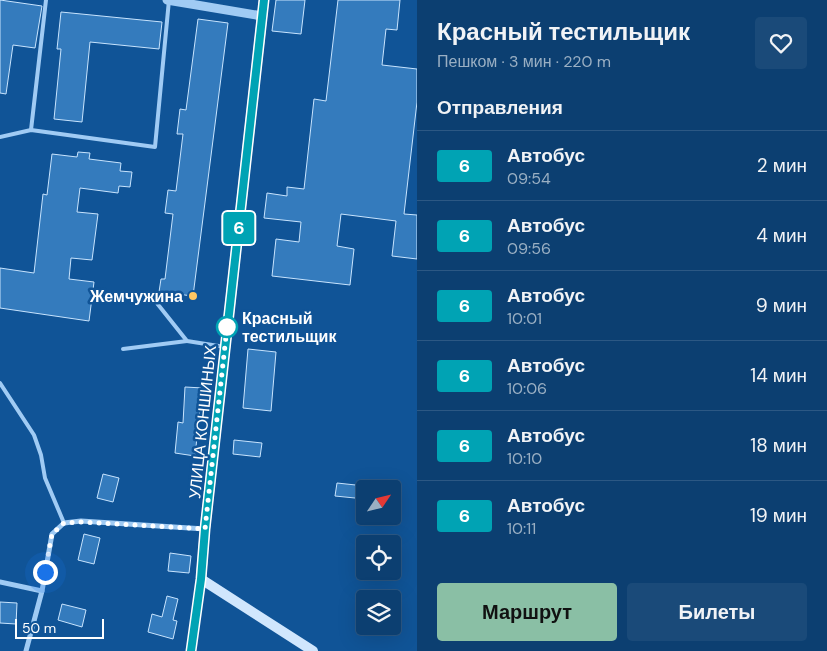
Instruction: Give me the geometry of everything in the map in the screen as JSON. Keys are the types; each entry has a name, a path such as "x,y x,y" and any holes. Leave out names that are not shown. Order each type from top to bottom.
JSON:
{"main road":[{"name":"УЛИЦА КОНШИНЫХ","path":"201,579 264,0"},
{"path":"201,579 312,651"}],"street":[{"path":"168,0 262,16"},
{"path":"26,651 42,591 52,534 64,523 81,522 205,529"},
{"path":"191,651 201,579"},
{"path":"0,582 42,591"}],"lane":[{"path":"31,130 46,0"},
{"path":"0,137 31,130 155,147 168,0"},
{"path":"156,302 187,341"},
{"path":"123,349 187,341 225,347"},
{"path":"0,383 34,435 41,455 45,478 64,523"}],"building":[{"path":"0,0 42,6 35,48 13,45 6,94 0,93"},
{"path":"276,0 305,0 301,34 272,31"},
{"path":"338,0 400,0 397,30 386,29 382,65 417,69 417,102 404,214 417,215 417,259 392,256 396,221 341,214 337,246 354,249 350,285 272,276 276,239 299,242 301,222 264,218 267,193 287,196 287,187 304,189 314,99 326,101"},
{"path":"61,12 162,22 159,49 90,42 82,122 54,119 61,49 57,49"},
{"path":"198,19 228,23 193,296 159,292 161,279 165,279 173,214 165,213 168,190 176,191 183,134 177,134 180,109 186,110"},
{"path":"78,152 90,153 89,159 121,163 120,171 132,172 130,187 119,186 118,193 80,188 77,212 98,214 92,260 71,258 69,279 94,282 89,321 0,308 0,268 34,273 43,194 47,195 52,154 77,157"},
{"path":"248,349 276,352 271,411 243,408"},
{"path":"185,387 203,388 203,409 200,409 195,456 175,453 178,422 183,423"},
{"path":"234,440 262,443 260,457 233,454"},
{"path":"103,474 119,478 113,502 97,498"},
{"path":"337,483 356,485 356,498 335,496"},
{"path":"84,534 100,538 94,564 78,560"},
{"path":"170,553 191,556 189,573 168,571"},
{"path":"167,596 178,599 173,620 177,621 173,639 148,632 152,614 162,617"},
{"path":"0,602 17,603 16,624 0,623"},
{"path":"62,604 86,610 82,627 58,620"}],"bus line":[{"name":"6","path":"191,651 201,579 264,0"}],"place":[{"name":"Жемчужина","path":"193,296"},
{"name":"Красный тестильщик","path":"227,327"}],"route":[{"path":"45,572 52,534 64,523 81,522 205,529 227,327"}]}
